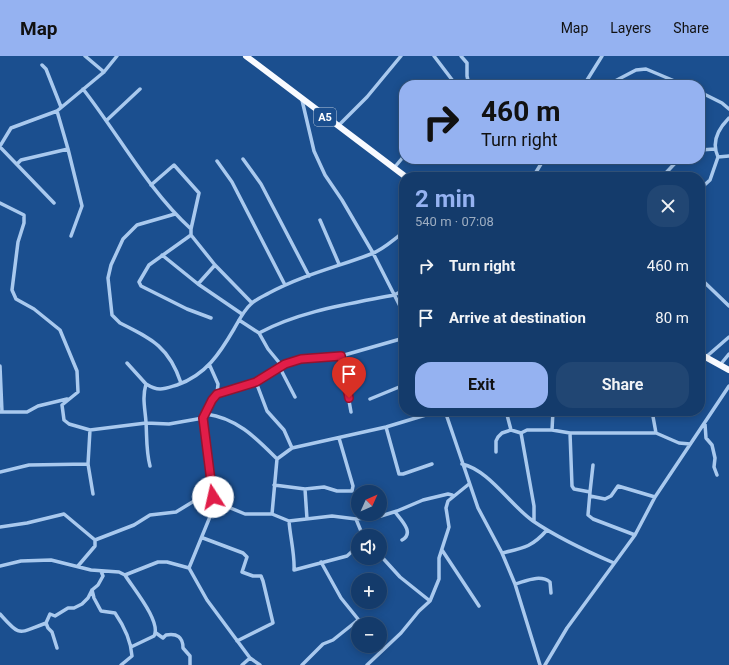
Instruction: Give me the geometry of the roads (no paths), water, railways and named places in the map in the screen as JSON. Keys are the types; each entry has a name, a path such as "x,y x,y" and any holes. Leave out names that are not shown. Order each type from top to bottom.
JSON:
{"highway":[{"name":"A5","path":"246,56 302,100 399,172"},
{"path":"706,357 729,370"}],"street":[{"path":"85,56 104,72"},
{"path":"54,203 18,163 0,146 10,128 57,111 104,72 117,56"},
{"path":"338,126 367,97 401,56"},
{"path":"434,56 452,80"},
{"path":"461,56 467,63 468,80"},
{"path":"587,80 602,56"},
{"path":"42,65 61,107"},
{"path":"617,80 636,70 646,69 672,80"},
{"path":"83,89 107,120 151,185 175,214 191,229"},
{"path":"107,120 140,89"},
{"path":"705,94 722,103 729,109"},
{"path":"302,100 314,151 325,175 342,200 373,253 399,304"},
{"path":"57,111 82,206 71,236"},
{"path":"705,184 710,180 718,157 715,149 716,138 722,126 729,118"},
{"path":"18,163 21,160 68,149"},
{"path":"705,150 715,149"},
{"path":"718,157 729,156"},
{"path":"243,159 261,184 309,276"},
{"path":"218,161 232,182 285,284"},
{"path":"394,168 399,162"},
{"path":"667,172 674,164"},
{"path":"151,185 174,166 182,173 199,193 191,235 215,265 252,303"},
{"path":"0,204 24,215 24,223 18,242 12,290 16,299 52,322 60,330 77,371 78,392 62,405 64,420 69,424 90,430 146,423 169,424 205,416 220,416 248,430 277,459"},
{"path":"175,214 137,225 123,239 111,265 108,278 112,315 114,318 120,324 164,349 176,370 181,384"},
{"path":"320,220 339,264"},
{"path":"191,235 146,268 139,282 141,286 186,309 211,318"},
{"path":"126,363 146,384 156,390 181,384 210,366 242,314 252,303 285,284 373,253 399,235"},
{"path":"162,255 198,284 242,314"},
{"path":"198,284 215,265"},
{"path":"705,283 729,306"},
{"path":"259,333 274,325 316,311 394,295 399,292"},
{"path":"239,320 259,333 281,367 295,397"},
{"path":"706,357 729,337"},
{"path":"351,518 332,516 289,520 272,514 245,514 216,502 213,497 205,416 212,400 217,394 256,382 281,367 301,359 341,356 399,339"},
{"path":"720,365 729,354"},
{"path":"341,356 351,412"},
{"path":"0,366 1,412 27,412 38,406 70,399"},
{"path":"210,366 218,384 217,394"},
{"path":"256,382 267,411 284,430 292,448"},
{"path":"146,384 143,395 146,423 146,453 150,466"},
{"path":"545,665 567,628 635,535 655,497 729,386"},
{"path":"370,398 399,387"},
{"path":"272,514 277,459 292,448 386,427 422,416"},
{"path":"447,416 478,508 502,552 515,584 540,665"},
{"path":"507,416 511,430"},
{"path":"552,430 553,416"},
{"path":"653,416 656,433"},
{"path":"705,424 706,438 712,445 715,458 714,467 717,470 717,475"},
{"path":"386,427 399,474 432,464"},
{"path":"90,430 88,464 93,494"},
{"path":"496,452 496,441 498,437 502,433 511,430 521,432 527,430 552,430 570,433 656,433 686,445 690,444"},
{"path":"521,432 534,506 534,521"},
{"path":"570,433 572,486 574,489 605,499 611,496 618,486 655,497"},
{"path":"274,485 305,489 324,487 337,491 352,491 353,489 339,438"},
{"path":"0,472 30,465 88,464"},
{"path":"462,464 476,469 517,508 547,530 614,563"},
{"path":"593,465 588,515 635,535"},
{"path":"387,646 419,610 430,601 439,579 439,558 449,527 446,508 448,501 452,495 469,484"},
{"path":"305,489 307,519"},
{"path":"387,514 423,500 448,494 452,495"},
{"path":"95,540 134,525 150,515 176,512 199,498 213,497"},
{"path":"189,568 203,538 216,502"},
{"path":"395,512 407,527 408,533 406,538 402,540"},
{"path":"0,527 27,524 64,514 95,540"},
{"path":"289,520 291,547 295,560 294,570 347,556 351,552"},
{"path":"502,552 525,548 531,545 547,530"},
{"path":"203,538 243,553 247,556 242,572 253,576 261,576 263,581 273,623 237,640"},
{"path":"78,566 95,546 95,540"},
{"path":"442,550 479,606"},
{"path":"0,566 21,561 51,560 101,571 119,572 125,575 148,610 155,626 156,633 163,638 166,635 173,634 181,637 183,648 190,656 190,665"},
{"path":"125,575 158,562 167,562 189,568 207,600 250,658 260,665"},
{"path":"321,562 341,598 356,617"},
{"path":"387,563 400,577 430,601"},
{"path":"0,614 16,631 21,632 46,623 50,614 55,616 68,608 74,608 82,604 88,598 92,590 98,585 103,576 101,571"},
{"path":"515,584 538,578 546,579 550,582 551,593"},
{"path":"92,590 94,598 101,611 115,613 121,622 131,647 132,656 123,664"},
{"path":"46,623 52,632 56,648"},
{"path":"302,665 323,644 333,640 351,626"},
{"path":"131,647 150,639 156,633"},
{"path":"367,665 380,653"},
{"path":"242,665 250,658"}]}
